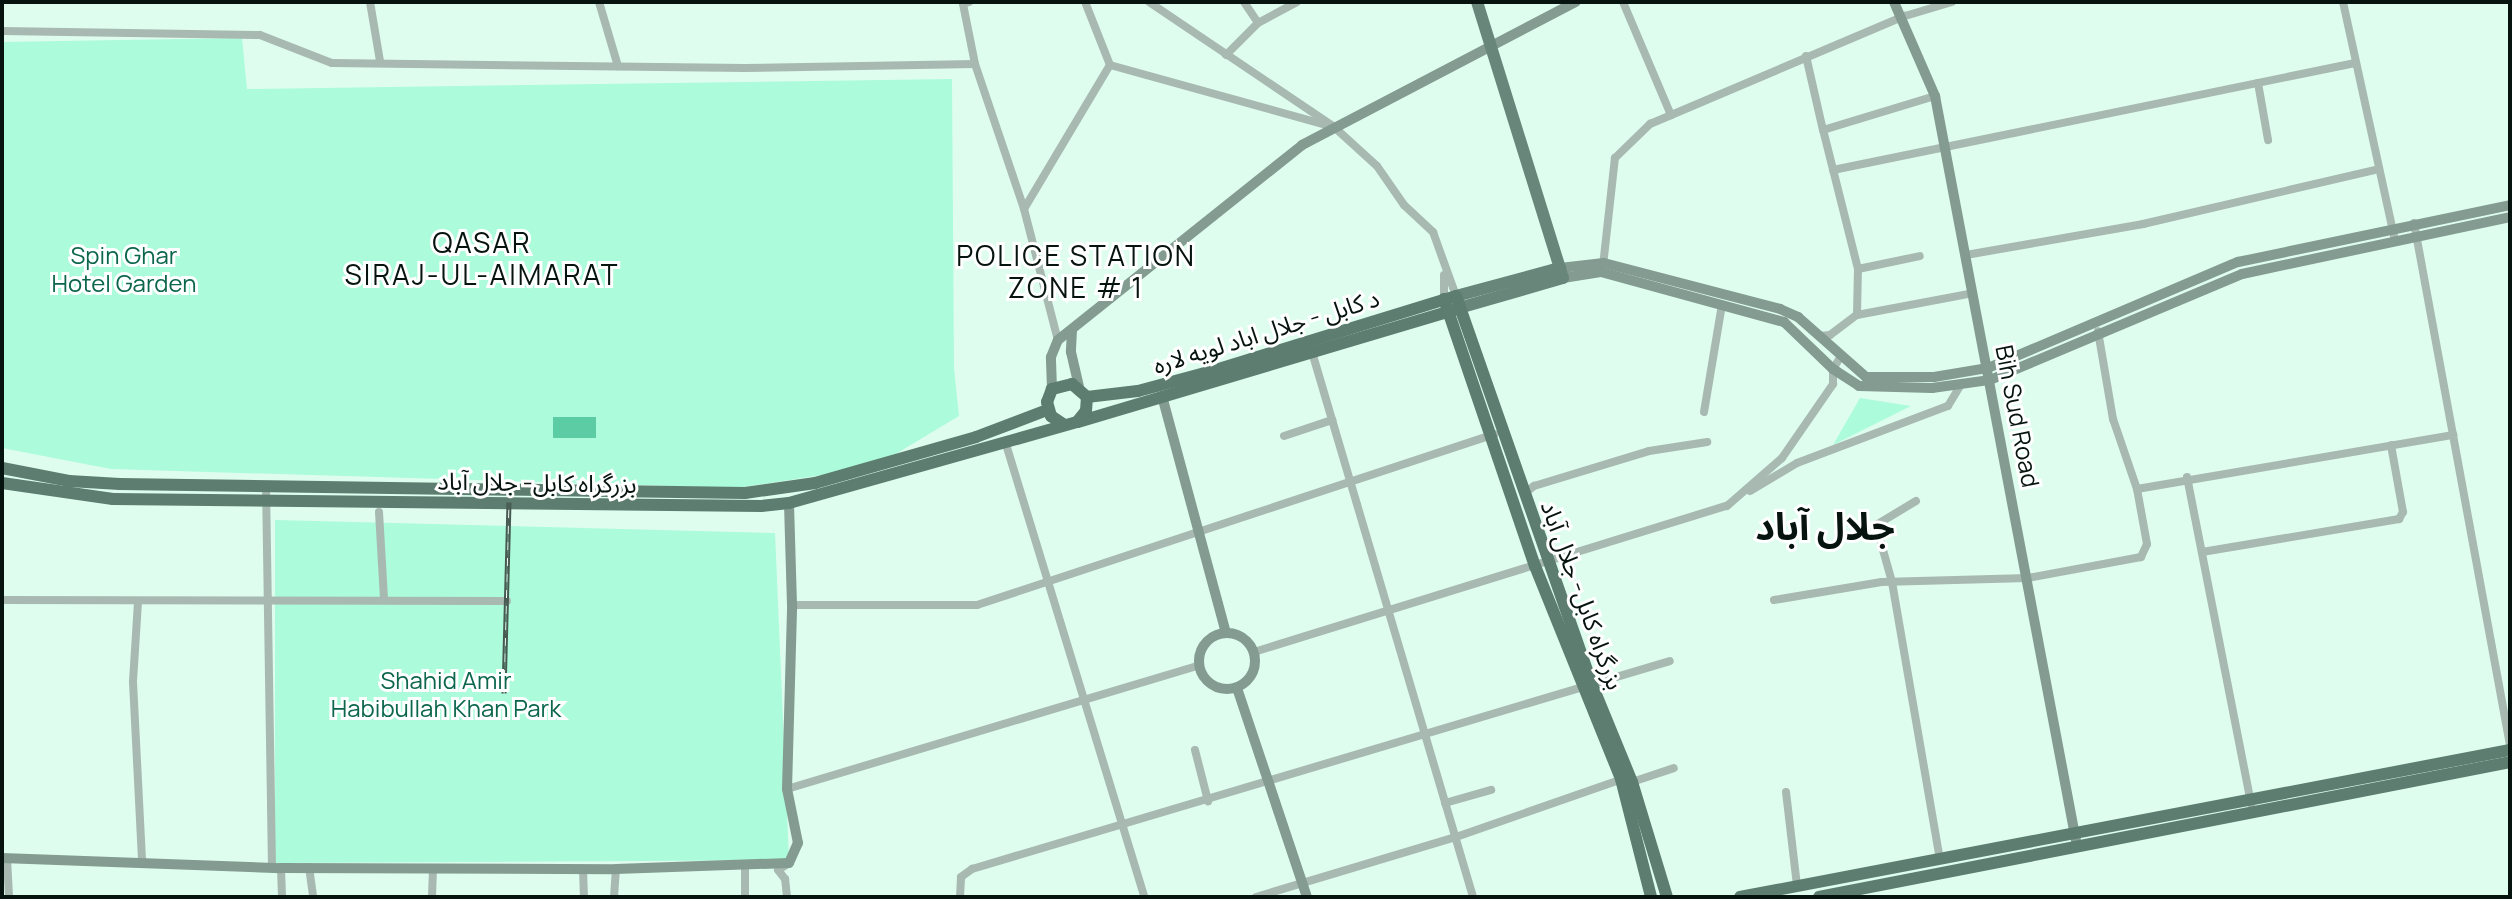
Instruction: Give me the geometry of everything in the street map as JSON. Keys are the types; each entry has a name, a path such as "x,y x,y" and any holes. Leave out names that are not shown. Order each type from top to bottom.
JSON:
{"highway":[{"path":"1077,422 1086,411 1087,397 1079,386 1065,383 1052,389 1047,410 1063,424 1077,422 1312,352 1452,304"},
{"name":"د کابل - جلال اباد لویه لاره","path":"1087,397 1138,391 1452,304"},
{"name":"بزرگراه کابل- جلال آباد","path":"1452,304 1542,564 1627,780 1667,897"},
{"name":"بزرگراه کابل- جلال آباد","path":"2,468 69,481 266,486 769,491 976,437 1047,410"},
{"name":"بزرگراه کابل- جلال آباد","path":"2,483 113,499 761,506 789,503 1063,424"},
{"name":"بزرگراه کابل- جلال آباد","path":"1496,434 1524,494 1542,564"},
{"path":"2251,806 2510,748"},
{"path":"1819,897 2076,840 2251,806 2510,762"},
{"name":"بزرگراه کابل- جلال آباد","path":"1627,780 1651,897"},
{"path":"1740,897 1940,859 2076,840"}],"main road":[{"path":"1477,2 1562,273"},
{"path":"1052,389 1051,357 1058,340 1302,145 1576,2"},
{"name":"Bih Sud Road","path":"1894,2 1903,17 1935,96 2076,840"},
{"path":"1452,304 1562,273 1603,267 1780,309 1798,317 1840,358 1866,377 1879,379 1989,374 2238,262 2510,205"},
{"path":"1603,267 1784,322 1833,369 1870,389 1961,384 2242,274 2510,217"},
{"path":"1072,330 1071,352 1079,386"},
{"path":"1162,397 1226,633"},
{"path":"4,858 309,867 583,869 789,863 798,843 787,789 792,606 789,503"},
{"path":"1226,633 1242,638 1254,652 1252,673 1237,688 1208,683 1198,666 1202,646 1226,633"},
{"path":"1237,688 1307,897"}],"street":[{"path":"370,2 380,61"},
{"path":"599,2 618,65"},
{"path":"965,2 975,64 1024,209 1058,340"},
{"path":"1084,2 1110,65"},
{"path":"1149,2 1333,127 1377,166 1404,205 1433,232 1452,304"},
{"path":"1244,2 1258,23"},
{"path":"1226,55 1258,23 1297,2"},
{"path":"1623,2 1671,115"},
{"path":"1603,267 1615,158 1650,124 1903,17 1952,2"},
{"path":"2343,2 2395,240"},
{"path":"2,31 260,35 332,62 618,65 975,64"},
{"path":"1806,57 1858,269 1857,315"},
{"path":"1833,170 2355,63"},
{"path":"1110,65 1333,127"},
{"path":"1024,209 1110,65"},
{"path":"2258,83 2268,140"},
{"path":"1823,130 1935,96"},
{"path":"1966,255 2143,225 2379,169"},
{"path":"2414,223 2510,748"},
{"path":"1858,269 1920,256"},
{"path":"1819,336 1830,335 1857,315 1973,293"},
{"path":"1704,412 1722,305"},
{"path":"1774,600 1892,582 2028,578 2141,557 2147,544 2137,489 2113,419 2098,331"},
{"path":"1312,352 1473,897"},
{"path":"1727,506 1782,458 1833,384 1833,369 1840,358"},
{"path":"1254,652 1727,506 1797,463 1948,406 1961,384"},
{"path":"1284,436 1332,420"},
{"path":"792,606 977,605 1049,578 1199,533 1496,434"},
{"path":"2137,489 2187,477 2453,435"},
{"path":"1005,442 1049,578 1144,897"},
{"path":"1524,494 1534,486 1649,451 1707,442"},
{"path":"2202,552 2399,519 2403,512 2391,445"},
{"path":"2187,477 2251,806"},
{"path":"266,486 276,866 282,897"},
{"path":"1916,501 1876,525 1892,582 1940,859"},
{"path":"379,512 384,600"},
{"path":"2,600 138,602 267,598 507,601"},
{"path":"138,602 133,682 142,860"},
{"path":"960,897 961,877 972,869 1426,736 1587,683 1670,661"},
{"path":"787,789 1198,666"},
{"path":"1195,750 1208,801"},
{"path":"1256,897 1304,885 1627,780 1674,768"},
{"path":"1446,803 1491,790"},
{"path":"1786,792 1797,886"},
{"path":"4,858 9,897"},
{"path":"787,897 785,879 778,870 789,863"},
{"path":"745,866 745,897"},
{"path":"309,867 313,897"},
{"path":"432,897 433,868"},
{"path":"583,869 583,897"},
{"path":"614,897 615,869"}],"green space":[{"name":"Spin Ghar Hotel Garden","path":"242,38 247,89 952,79 954,368 959,416 889,458 828,474 737,488 111,469 2,448 2,42"},
{"path":"1860,398 1911,406 1833,445"},
{"name":"Shahid Amir Habibullah Khan Park","path":"275,520 775,533 789,860 275,863"}],"shaded area":[{"path":"553,417 596,417 596,438 553,438"}],"railway":[{"path":"504,693 509,502"}],"district":[{"name":"QASAR SIRAJ-UL-AIMARAT","path":"482,258"},
{"name":"POLICE STATION ZONE # 1","path":"1076,271"},
{"name":"جلال آباد","path":"1825,526"}]}
